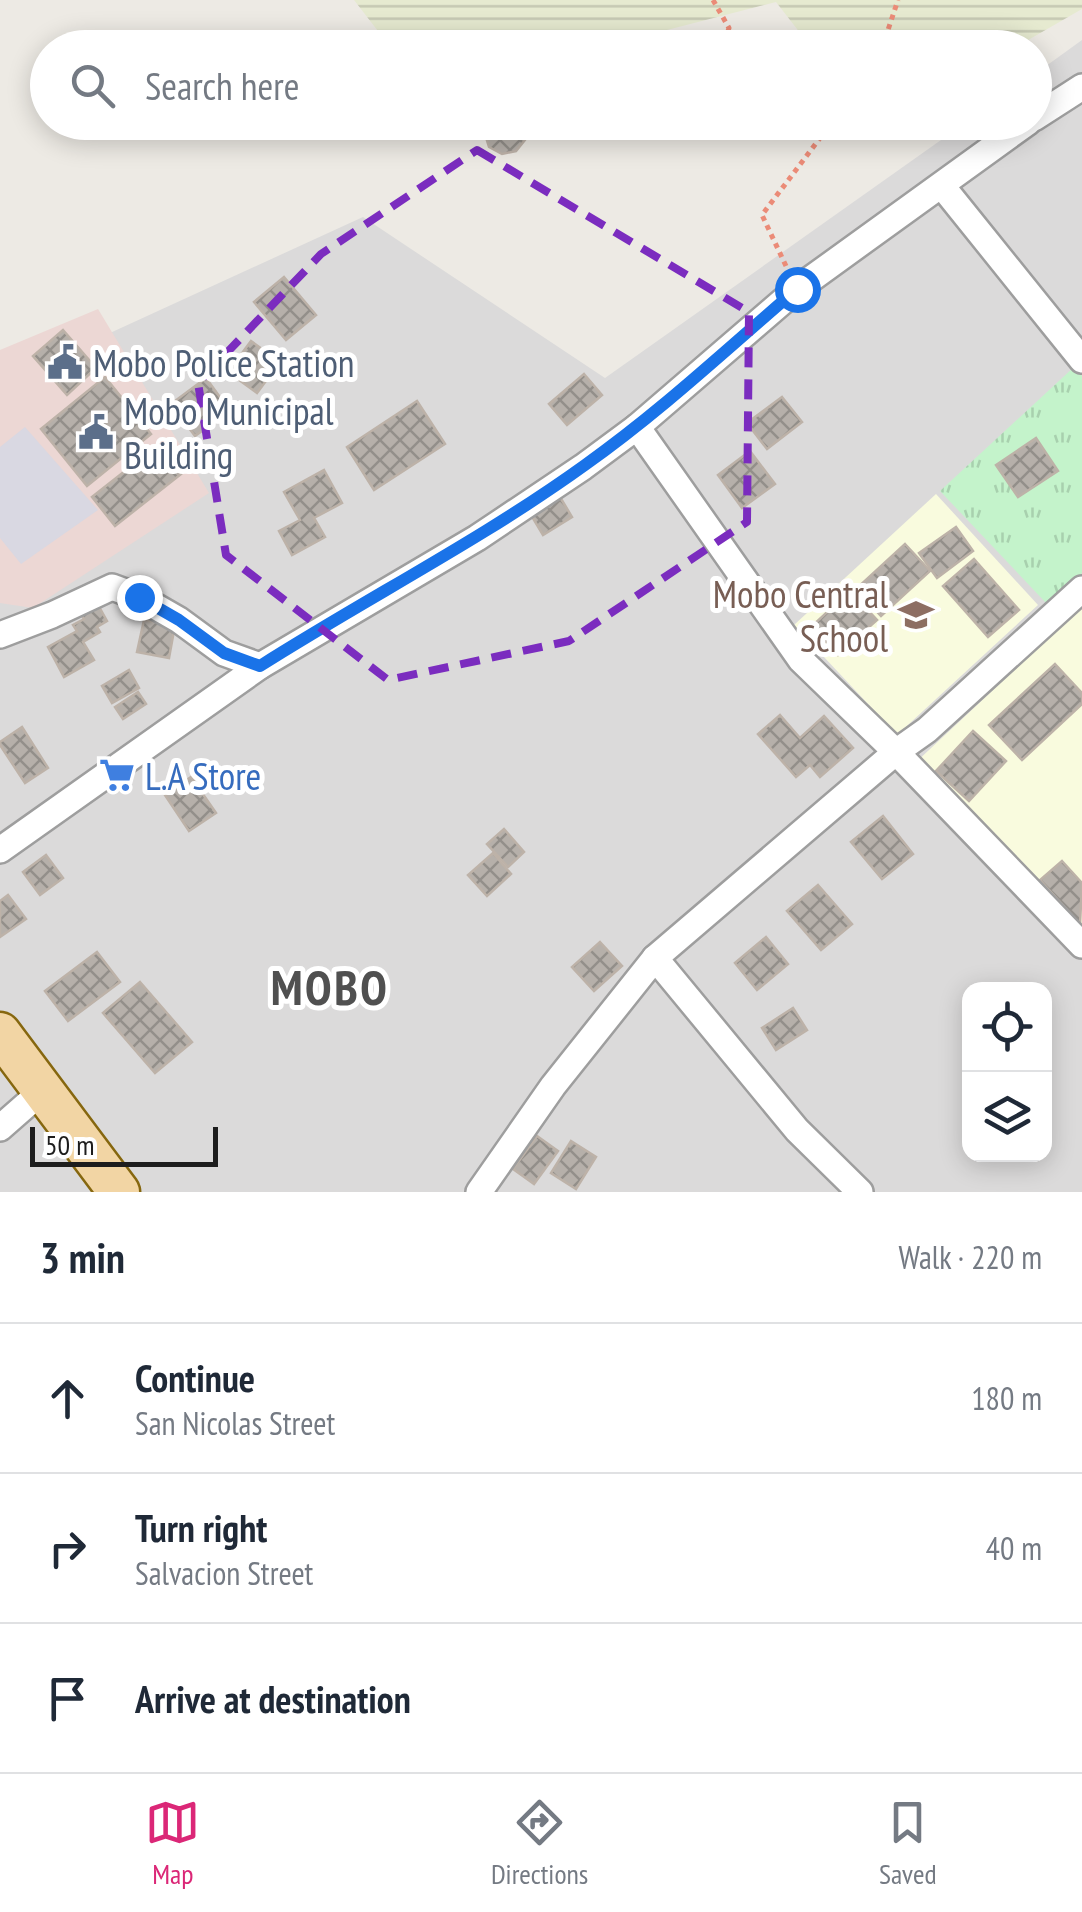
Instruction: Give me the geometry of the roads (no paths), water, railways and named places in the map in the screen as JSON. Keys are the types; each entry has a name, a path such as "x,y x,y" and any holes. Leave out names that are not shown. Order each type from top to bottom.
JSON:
{"main road":[{"path":"0,1033 118,1192"}],"street":[{"path":"1052,106 1082,87"},
{"path":"0,850 260,666 477,538 637,427 797,289 1004,140"},
{"path":"942,186 1082,360"},
{"path":"637,427 800,660 896,752 1082,945"},
{"path":"0,635 112,587 179,620 224,653 260,666"},
{"path":"479,1192 553,1086 656,958 896,752 927,730 1082,589"},
{"path":"656,958 797,1130 860,1192"},
{"path":"0,1128 41,1092"}],"place":[{"name":"Mobo Police Station","path":"65,362"},
{"name":"Mobo Municipal Building","path":"96,432"},
{"name":"Mobo Central School","path":"916,615"},
{"name":"L.A Store","path":"117,775"}],"district":[{"name":"MOBO","path":"330,987"}]}
